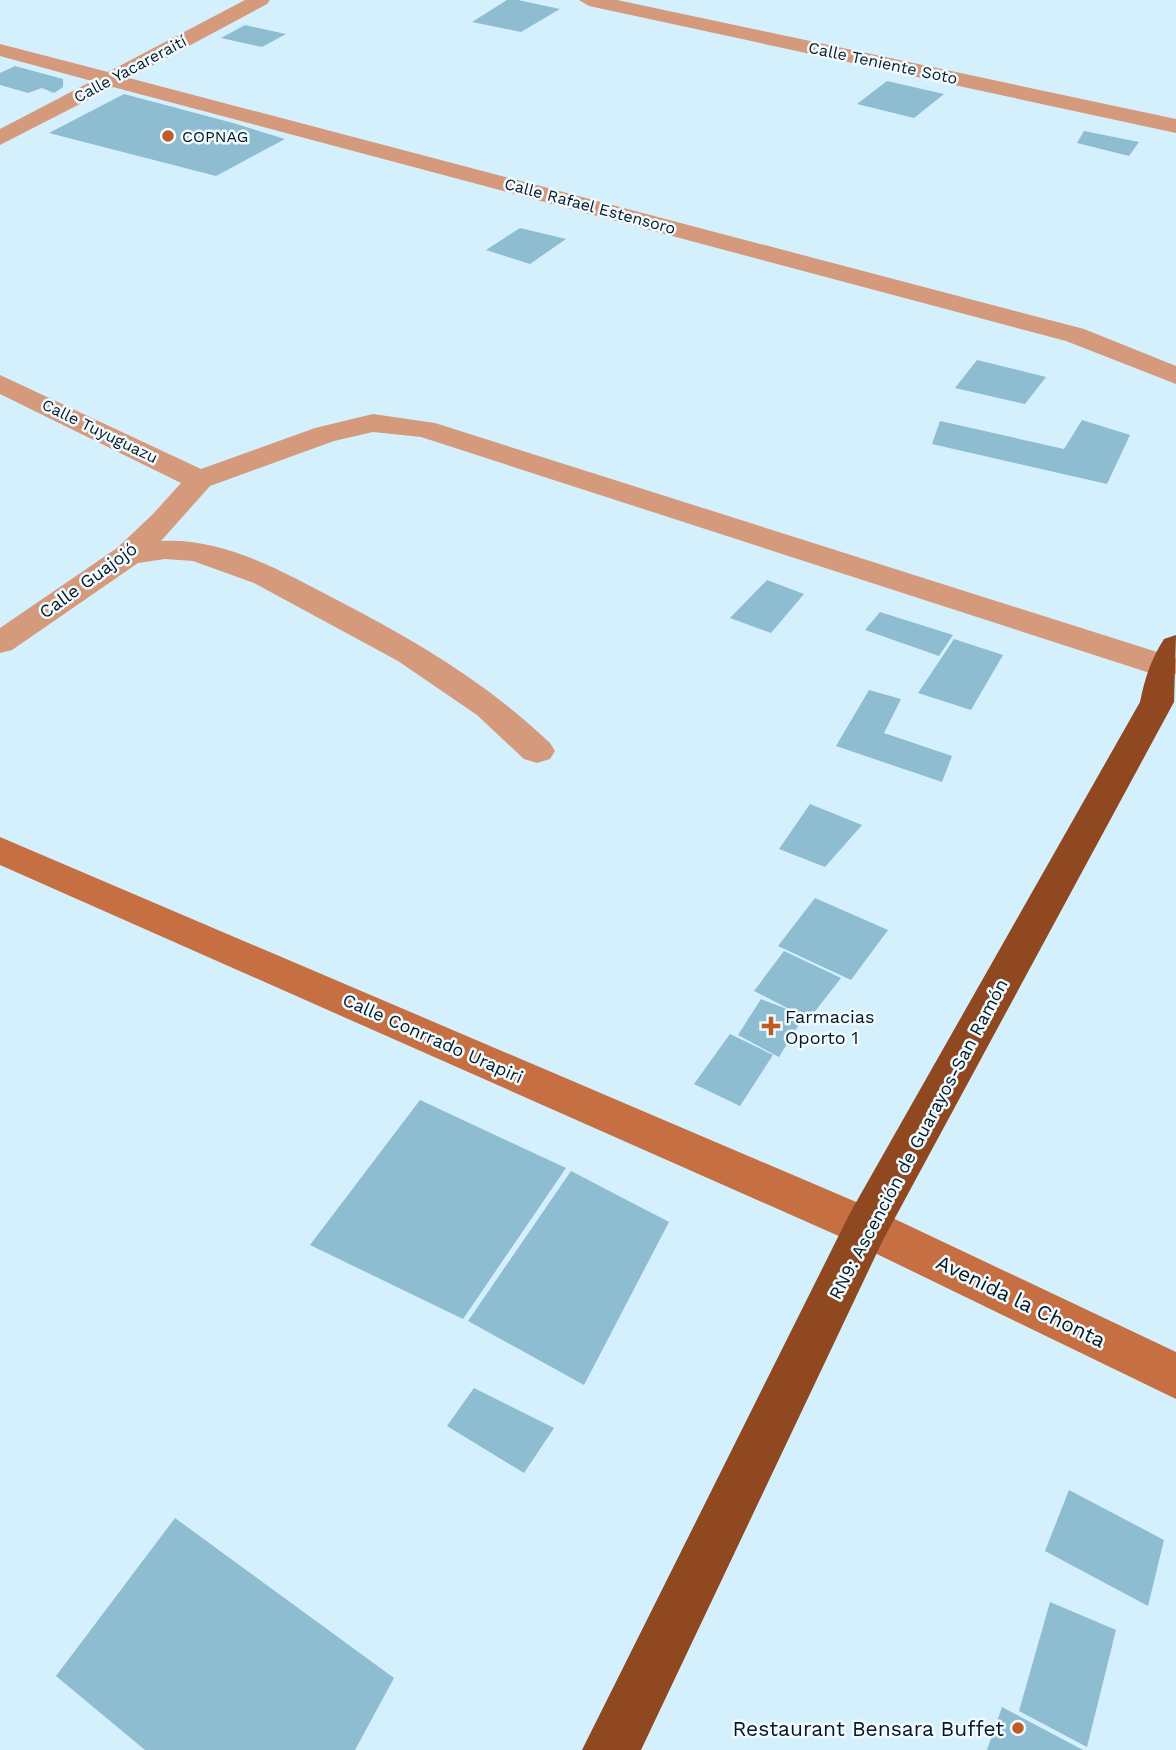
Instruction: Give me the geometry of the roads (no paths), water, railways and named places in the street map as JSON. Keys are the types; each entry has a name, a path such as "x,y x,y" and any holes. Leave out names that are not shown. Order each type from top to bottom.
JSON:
{"highway":[{"name":"RN9: Ascención de Guarayos-San Ramón","path":"611,1750 866,1227 1169,681"}],"street":[{"name":"Calle Yacareraití","path":"0,138 260,0"},
{"name":"Calle Teniente Soto","path":"589,0 1176,126"},
{"name":"Calle Rafael Estensoro","path":"0,50 1075,335 1176,376"},
{"name":"Calle Tuyuguazu","path":"0,383 199,480"},
{"path":"199,480 325,434 373,423 425,429 1169,681"},
{"name":"Calle Guajojó","path":"0,643 128,555 164,521 199,480"},
{"path":"128,555 158,549 202,553 269,578 390,640 449,677 507,720 537,751"},
{"name":"Calle Conrrado Urapiri","path":"0,850 866,1227"},
{"name":"Avenida la Chonta","path":"866,1227 1176,1376"}],"place":[{"name":"COPNAG","path":"168,136"},
{"name":"Farmacias Oporto 1","path":"771,1026"},
{"name":"Restaurant Bensara Buffet","path":"1018,1728"}]}
